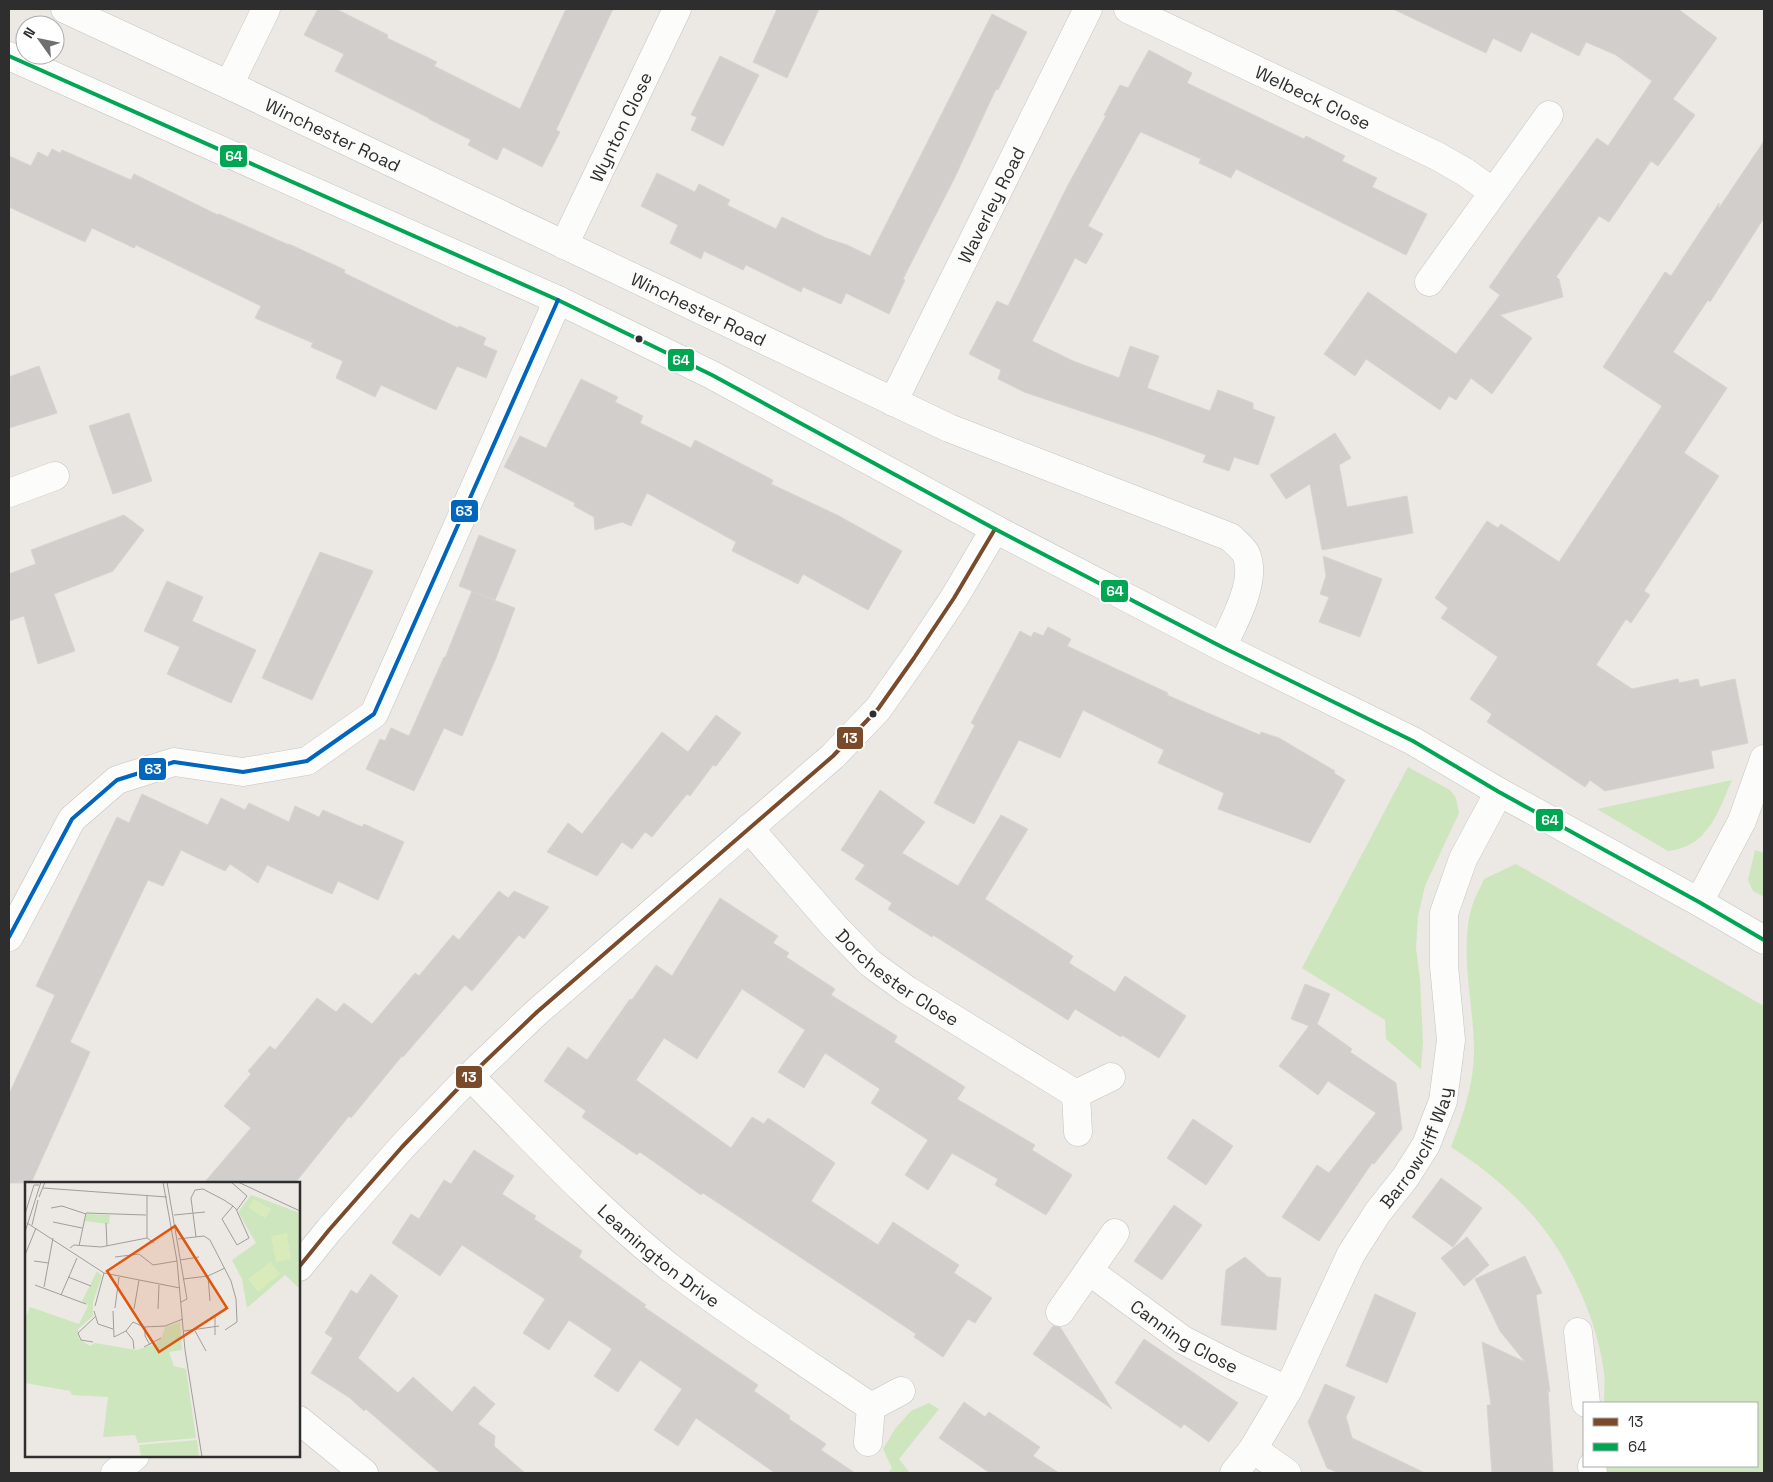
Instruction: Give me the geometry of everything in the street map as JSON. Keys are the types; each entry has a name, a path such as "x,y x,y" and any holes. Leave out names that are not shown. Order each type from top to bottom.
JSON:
{"street":[{"name":"Winchester Road","path":"65,9 229,85 949,428 1230,537 1246,554 1249,574 1244,600 1222,647"},
{"path":"229,85 266,9"},
{"name":"Wynton Close","path":"564,245 677,9"},
{"name":"Waverley Road","path":"893,402 1088,9"},
{"name":"Welbeck Close","path":"1128,9 1437,156 1465,172 1493,192"},
{"path":"9,56 558,300 712,375 995,529 1222,647 1413,741 1499,792 1764,940"},
{"path":"1429,282 1549,115"},
{"path":"9,937 72,820 116,780 174,762 243,772 307,762 374,714 558,300"},
{"path":"9,493 55,476"},
{"path":"300,1265 328,1230 396,1154 470,1076 537,1012 832,756 878,709 954,598 995,529"},
{"path":"1698,902 1742,821 1764,759"},
{"name":"Barrowcliff Way","path":"1234,1473 1253,1449 1288,1390 1351,1254 1378,1212 1405,1178 1426,1145 1443,1100 1451,1040 1444,966 1444,913 1463,859 1499,792"},
{"name":"Dorchester Close","path":"749,828 835,927 870,963 907,990 1076,1094"},
{"name":"Leamington Drive","path":"470,1076 571,1179 671,1268 871,1407"},
{"path":"1078,1132 1076,1094 1111,1077"},
{"path":"1060,1312 1116,1233"},
{"name":"Canning Close","path":"1089,1271 1182,1340 1288,1390"},
{"path":"1578,1332 1586,1402"},
{"path":"868,1442 871,1407 901,1391"},
{"path":"300,1421 364,1473"},
{"path":"1253,1449 1286,1473"},
{"path":"115,1473 134,1457"}],"green space":[{"path":"1408,767 1450,790 1456,798 1459,813 1425,886 1418,916 1416,948 1420,979 1423,1042 1421,1069 1386,1039 1385,1020 1302,968"},
{"path":"1732,780 1710,826 1693,843 1682,848 1668,851 1597,809"},
{"path":"1755,850 1764,853 1764,897 1753,891 1748,880"},
{"path":"1516,864 1764,1006 1764,1473 1605,1473 1605,1467 1758,1467 1758,1402 1604,1402 1604,1373 1595,1333 1580,1291 1559,1252 1535,1218 1516,1198 1485,1171 1451,1147 1467,1100 1474,1063 1467,939 1473,903 1484,879"},
{"path":"929,1403 939,1409 899,1459 910,1473 888,1473 892,1468 883,1449 895,1429 911,1411"}],"building":[{"path":"318,9 336,9 388,35 387,38 437,62 434,66 520,109 566,9 613,9 556,130 560,132 542,167 503,147 497,160 468,145 471,140 335,71 344,54 304,35"},
{"path":"777,9 819,9 787,78 753,62"},
{"path":"1393,9 1678,9 1717,38 1673,99 1695,115 1658,166 1651,161 1609,222 1599,216 1556,277 1559,279 1563,297 1500,315 1532,338 1492,394 1471,378 1456,400 1449,396 1440,410 1366,359 1355,376 1324,354 1368,292 1456,354 1500,295 1489,287 1520,243 1597,138 1608,146 1652,81 1616,55 1586,42 1579,56 1531,32 1521,52 1493,38 1486,53"},
{"path":"992,14 1027,32 998,90 996,89 955,177 903,279 905,280 889,314 846,293 841,304 803,287 801,292 746,265 743,270 704,251 701,259 670,243 678,225 641,206 657,173 695,192 699,184 730,200 727,205 776,229 782,217 870,256"},
{"path":"1149,50 1192,73 1187,83 1304,139 1306,136 1345,156 1342,161 1377,178 1372,187 1427,214 1406,255 1236,169 1231,178 1199,163 1201,159 1141,132 1139,134 1088,226 1103,234 1086,264 1075,258 1032,341 1073,361 1119,378 1130,346 1159,356 1147,388 1210,411 1218,390 1253,403 1253,409 1275,417 1258,465 1234,457 1229,471 1203,462 1206,455 1024,392 998,379 1001,370 969,354 997,301 1008,306 1068,185 1106,116 1104,115 1120,85 1128,88"},
{"path":"720,56 759,75 723,146 691,130 697,117 691,115"},
{"path":"1764,141 1764,218 1710,302 1708,300 1673,352 1727,388 1684,453 1719,476 1644,591 1650,595 1631,623 1626,619 1596,665 1632,689 1678,679 1679,683 1698,679 1700,687 1735,679 1748,743 1711,751 1714,768 1605,791 1590,780 1585,787 1487,722 1492,714 1470,699 1498,657 1441,618 1448,608 1435,598 1487,521 1498,528 1501,524 1559,562 1662,406 1603,367 1665,272 1671,276 1719,203 1719,208"},
{"path":"52,149 60,153 62,150 131,180 134,174 218,215 289,244 345,270 344,273 458,328 459,326 486,338 483,345 497,351 486,378 457,366 436,410 381,385 375,397 336,378 343,361 311,347 313,343 255,318 261,306 136,245 134,248 92,228 85,242 9,207 9,156 31,166 38,152 48,157"},
{"path":"39,366 57,413 9,428 9,377"},
{"path":"581,379 618,397 615,402 643,416 640,423 691,448 695,440 773,480 771,484 837,515 902,551 868,610 803,574 798,584 732,551 736,542 647,493 631,526 622,522 595,530 594,517 574,506 575,503 504,467 520,436 546,448"},
{"path":"129,413 152,481 113,494 89,426"},
{"path":"1335,433 1351,458 1339,465 1347,507 1407,496 1413,533 1322,550 1310,484 1286,499 1270,475"},
{"path":"124,515 144,530 113,571 54,594 75,651 38,664 24,616 9,621 9,574 36,564 31,550"},
{"path":"479,535 516,550 495,600 473,592 515,608 496,658 462,736 444,728 414,791 366,769 380,739 385,741 391,728 409,736 445,658 472,591 459,586"},
{"path":"320,552 373,571 312,700 262,678"},
{"path":"1323,556 1382,579 1360,637 1319,622 1329,597 1320,594 1326,576"},
{"path":"167,581 203,597 192,621 256,650 231,703 167,674 180,647 144,631"},
{"path":"1048,627 1071,639 1067,646 1210,714 1260,735 1261,732 1279,738 1335,771 1334,773 1345,780 1310,843 1218,809 1224,793 1158,763 1164,750 1083,710 1060,758 1019,740 974,824 934,803 975,725 971,723 1020,631 1031,637 1034,632 1043,636"},
{"path":"716,715 741,733 716,766 713,765 690,796 687,794 652,837 645,832 632,849 622,842 597,876 547,852 568,823 582,834 662,732 688,752"},
{"path":"880,790 925,822 902,853 958,886 1001,815 1028,829 985,899 1073,956 1069,963 1115,992 1125,976 1186,1016 1159,1058 1075,1009 1068,1020 888,909 892,903 855,879 865,865 841,850"},
{"path":"142,794 208,825 221,798 245,810 249,803 289,822 295,806 319,817 323,810 362,827 364,824 404,842 378,900 338,881 332,894 267,865 258,883 230,864 225,871 181,850 163,886 148,880 70,1042 90,1052 31,1182 9,1183 9,1094 55,995 36,986 117,817 129,823"},
{"path":"499,891 508,898 514,891 549,907 524,939 519,935 472,991 465,985 402,1056 351,1118 349,1116 296,1182 205,1182 251,1128 224,1106 251,1074 248,1071 270,1046 275,1050 317,998 336,1012 344,1003 372,1024 415,973 419,976 453,935 459,940"},
{"path":"720,898 778,936 773,943 789,953 786,957 835,989 831,995 897,1036 894,1042 965,1087 957,1099 1035,1145 1032,1150 1072,1175 1046,1215 995,1185 998,1179 952,1153 928,1190 905,1175 928,1140 871,1103 880,1089 825,1053 804,1088 778,1072 805,1030 742,989 697,1059 664,1038 636,1080 731,1148 752,1117 764,1124 768,1118 835,1163 811,1201 878,1245 893,1222 959,1265 954,1273 992,1298 975,1323 968,1319 943,1357 914,1337 916,1334 880,1310 703,1193 701,1195 640,1152 637,1155 582,1117 586,1111 544,1081 568,1047 587,1060 656,965 672,976"},
{"path":"1305,984 1330,994 1317,1024 1352,1049 1350,1052 1396,1083 1402,1129 1374,1164 1372,1163 1319,1241 1282,1217 1317,1165 1329,1173 1376,1113 1328,1081 1318,1095 1279,1066 1309,1026 1291,1019"},
{"path":"1193,1119 1233,1146 1206,1185 1167,1158"},
{"path":"474,1150 514,1176 502,1194 536,1216 534,1219 582,1251 579,1257 646,1305 644,1307 758,1385 754,1391 790,1416 789,1419 826,1444 821,1450 855,1473 775,1473 696,1418 678,1446 654,1430 682,1389 640,1360 618,1392 594,1376 612,1349 569,1320 549,1350 523,1333 545,1299 462,1245 440,1276 392,1243 411,1214 419,1219 444,1180 451,1184"},
{"path":"1441,1178 1482,1208 1453,1247 1412,1217"},
{"path":"1174,1205 1202,1225 1162,1280 1134,1261"},
{"path":"1467,1237 1489,1265 1464,1286 1441,1258"},
{"path":"1525,1256 1542,1293 1536,1295 1550,1392 1548,1390 1553,1473 1492,1473 1487,1405 1491,1405 1482,1342 1525,1362 1500,1331 1475,1279"},
{"path":"1245,1257 1268,1277 1281,1278 1276,1330 1221,1325 1226,1270"},
{"path":"371,1274 398,1296 358,1358 398,1393 413,1377 452,1412 474,1386 495,1404 478,1424 495,1436 494,1446 525,1473 440,1473 366,1409 364,1411 350,1398 311,1373 333,1338 325,1333 351,1290 357,1294"},
{"path":"1375,1294 1416,1313 1387,1383 1346,1366"},
{"path":"1053,1326 1060,1327 1112,1409 1033,1354"},
{"path":"1144,1339 1238,1403 1209,1442 1184,1424 1181,1428 1115,1383"},
{"path":"1325,1384 1355,1397 1346,1417 1352,1438 1425,1473 1339,1473 1327,1468 1308,1422"},
{"path":"964,1402 985,1417 989,1412 1040,1447 1033,1456 1059,1473 990,1473 939,1438"}],"transit line":[{"name":"64","path":"9,56 558,300 712,375 995,529 1222,647 1413,741 1499,792 1764,940"},
{"name":"63","path":"9,937 72,819 117,780 174,762 243,772 307,761 374,714 558,300"},
{"name":"13","path":"300,1266 402,1147 470,1076 537,1012 833,756 878,709 954,598 995,529"}]}
